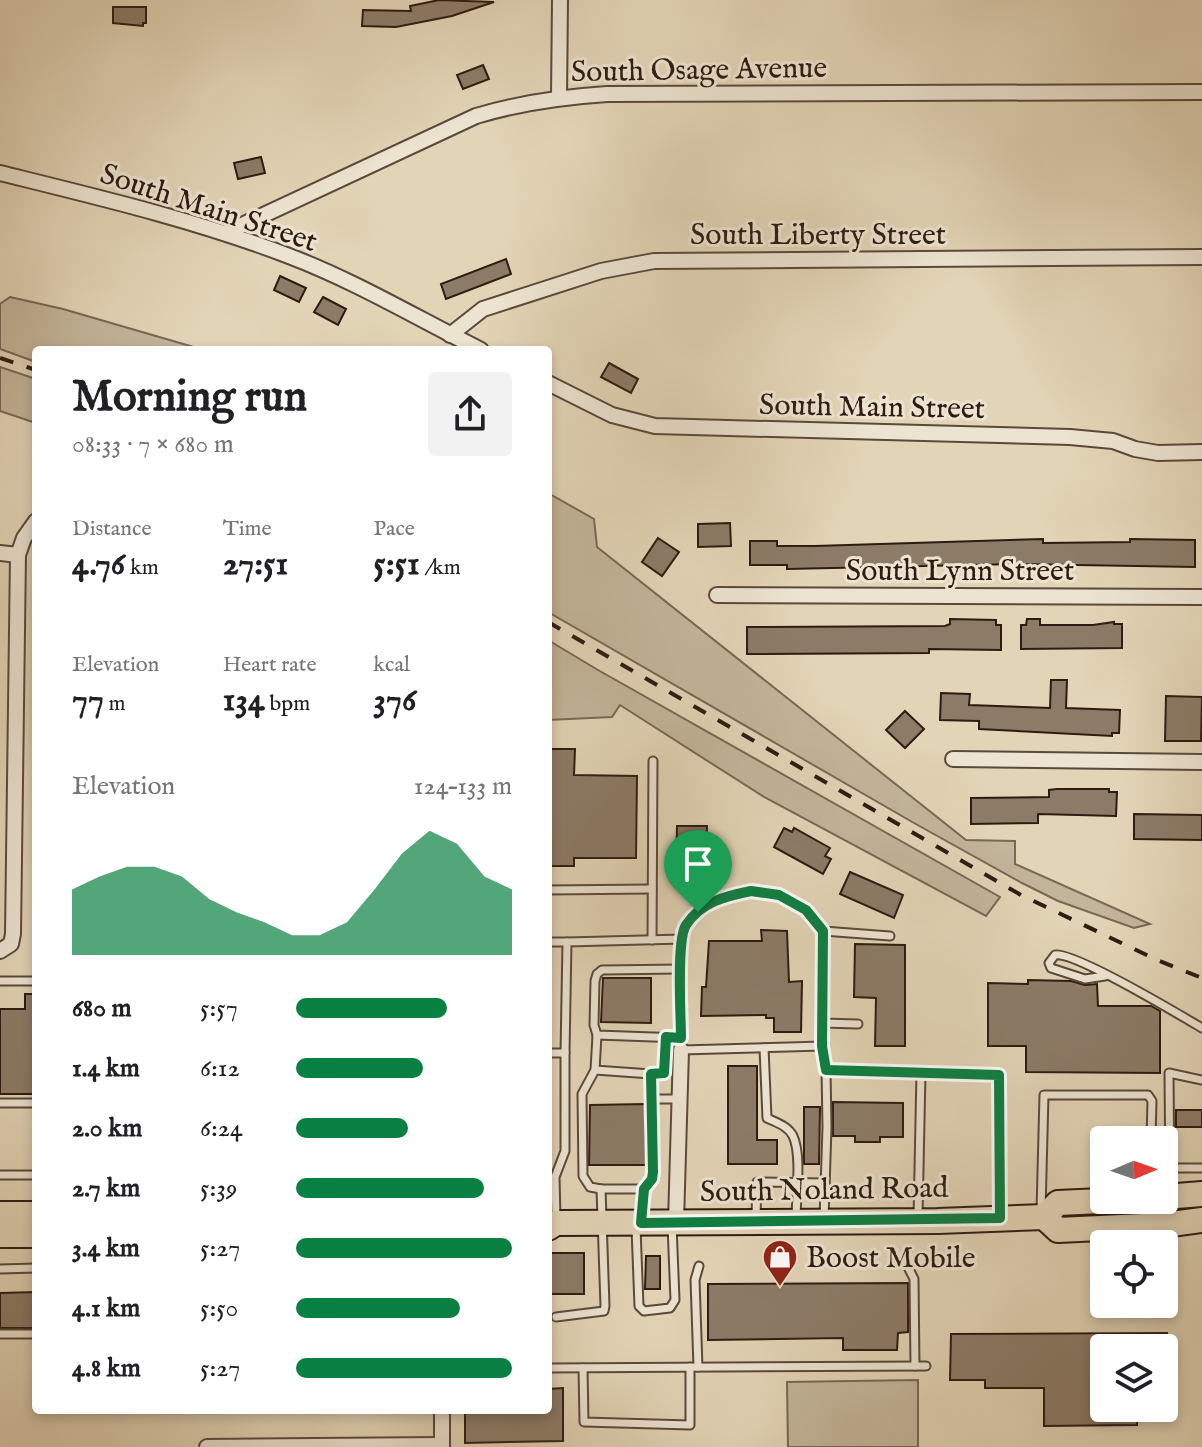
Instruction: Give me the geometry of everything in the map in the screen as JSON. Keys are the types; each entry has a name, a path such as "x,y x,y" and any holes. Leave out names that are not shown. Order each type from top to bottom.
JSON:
{"main road":[{"path":"1178,1196 1202,1194"},
{"name":"South Noland Road","path":"552,1222 917,1221 1042,1217 1058,1203 1090,1202"},
{"path":"0,1214 32,1214"},
{"name":"South Noland Road","path":"1042,1217 1058,1230 1202,1220"},
{"path":"0,1235 32,1235"}],"street":[{"path":"559,97 560,0"},
{"name":"South Osage Avenue","path":"225,233 476,116 559,97 607,94 1202,92"},
{"name":"South Main Street","path":"0,173 225,233 348,281 473,346"},
{"name":"South Liberty Street","path":"450,335 483,309 601,271 654,261 1202,257"},
{"name":"South Main Street","path":"552,385 612,415 655,426 1070,437 1113,441 1158,453 1202,452"},
{"path":"5,948 13,934 18,555 32,527"},
{"path":"0,553 18,555"},
{"name":"South Lynn Street","path":"717,595 1202,597"},
{"path":"953,759 1202,762"},
{"path":"674,1222 681,1044"},
{"path":"207,1447 442,1446 442,1414"}],"lane":[{"path":"652,940 653,761"},
{"path":"552,890 652,889"},
{"path":"681,1044 684,927 698,912 721,897 751,891 779,895 806,910 823,931 822,1046 826,1070 824,1221"},
{"path":"823,931 890,936"},
{"path":"552,942 682,939"},
{"path":"552,1211 555,1177 565,1151 567,942"},
{"path":"1105,976 1085,979 1051,968 1049,963 1055,955 1062,953 1086,963 1202,1028"},
{"path":"644,1189 590,1187 583,1176 582,1094 595,1070 597,974 602,970 681,969"},
{"path":"0,981 32,981"},
{"path":"822,1023 858,1024"},
{"path":"597,1035 666,1037 681,1044 764,1048 822,1046"},
{"path":"664,1073 666,1037"},
{"path":"764,1048 767,1118 792,1134 796,1150 796,1222"},
{"path":"552,1053 565,1053"},
{"path":"595,1070 680,1073"},
{"path":"826,1070 999,1075 1000,1218"},
{"path":"917,1221 921,1072"},
{"path":"1170,1126 1169,1073 1202,1080"},
{"path":"651,1074 653,1172 644,1189 639,1223 639,1306 648,1311 670,1308 675,1300 674,1222"},
{"path":"1042,1217 1044,1095 1148,1095 1152,1101 1151,1126"},
{"path":"651,1099 680,1099"},
{"path":"0,1103 32,1103"},
{"path":"1178,1168 1202,1168"},
{"path":"0,1175 32,1175"},
{"path":"756,1222 757,1182 825,1183"},
{"path":"556,1317 604,1311 601,1189"},
{"path":"0,1205 0,1214"},
{"path":"906,1263 914,1279 915,1366"},
{"path":"583,1368 584,1422 690,1425 695,1280 699,1266"},
{"path":"0,1269 32,1268"},
{"path":"0,1334 32,1334"},
{"path":"552,1368 926,1366"}],"shaded area":[{"path":"10,297 190,346 32,346 32,361 0,349 0,304"},
{"path":"0,367 32,378 32,422 0,411"},
{"path":"552,495 594,519 597,547 966,840 1015,841 1015,864 1150,924 1134,928 1058,901 914,823 552,614"},
{"path":"552,642 1000,897 986,916 764,797 620,705 612,717 552,720"},
{"path":"918,1380 918,1447 788,1447 787,1382"}],"building":[{"path":"439,0 494,2 452,16 396,27 362,26 363,10 411,11 410,6"},
{"path":"113,7 146,7 146,23 143,26 113,23"},
{"path":"483,65 489,79 463,89 457,75"},
{"path":"261,157 265,173 238,179 234,163"},
{"path":"506,259 511,274 446,299 441,284"},
{"path":"280,276 306,288 299,302 274,290"},
{"path":"323,297 346,309 338,325 314,312"},
{"path":"609,363 638,379 631,393 601,377"},
{"path":"730,523 731,546 698,547 698,524"},
{"path":"658,538 679,552 662,576 642,562"},
{"path":"1043,539 1043,543 1195,540 1195,567 1016,564 787,569 787,565 750,565 750,541 777,541 777,546 815,546"},
{"path":"950,619 996,620 996,625 1001,625 1001,650 747,654 747,627 945,626 950,624"},
{"path":"1027,619 1040,619 1040,625 1122,624 1122,648 1021,649 1021,625 1026,625"},
{"path":"1051,680 1067,680 1066,708 1120,710 1119,733 1112,733 1112,736 979,729 979,721 940,720 941,693 970,694 969,705 1050,708"},
{"path":"1166,696 1202,697 1201,741 1165,741"},
{"path":"905,711 924,729 905,748 886,730"},
{"path":"552,749 575,749 574,775 637,776 636,858 574,858 574,866 552,866"},
{"path":"1109,789 1109,792 1117,792 1116,816 1038,814 1038,823 971,824 971,798 1049,797 1049,790"},
{"path":"1134,814 1202,815 1202,840 1134,839"},
{"path":"677,826 707,826 705,884 676,883"},
{"path":"784,828 792,832 794,828 830,848 825,856 831,859 823,874 774,847"},
{"path":"850,872 903,895 894,918 840,894"},
{"path":"761,930 787,931 789,982 802,981 801,1032 774,1032 774,1018 766,1018 766,1015 701,1016 709,941 762,941"},
{"path":"855,944 905,945 905,1046 875,1046 876,998 854,997"},
{"path":"603,978 651,978 651,1023 601,1022"},
{"path":"1028,980 1097,984 1098,1006 1151,1006 1160,1011 1160,1073 1026,1072 1026,1046 988,1046 988,983 1028,984"},
{"path":"25,994 32,994 32,1094 0,1094 0,1009 25,1009"},
{"path":"728,1066 757,1066 757,1140 777,1140 777,1164 728,1164"},
{"path":"833,1102 903,1103 903,1137 880,1137 880,1142 855,1142 855,1136 833,1136"},
{"path":"645,1104 646,1165 589,1165 590,1105"},
{"path":"804,1107 820,1107 819,1164 804,1164"},
{"path":"1176,1110 1202,1110 1202,1127 1176,1126"},
{"path":"552,1253 584,1253 584,1294 552,1294"},
{"path":"646,1256 660,1256 660,1289 645,1289"},
{"path":"908,1283 908,1332 898,1333 897,1350 843,1350 843,1338 708,1340 708,1284"},
{"path":"32,1292 32,1328 0,1328 0,1293"},
{"path":"1167,1333 1090,1334 1090,1422 1137,1422 1137,1425 1044,1426 1044,1388 985,1388 985,1380 950,1380 951,1334"},
{"path":"563,1388 563,1441 465,1443 465,1414 552,1414 552,1389"}],"railway":[{"path":"0,358 32,369"},
{"path":"552,624 1021,895 1202,978"}],"place":[{"name":"Boost Mobile","path":"780,1288"}],"route":[{"path":"751,891 779,895 806,910 823,931 822,1046 826,1070 999,1075 1000,1218 641,1223 644,1189 653,1172 651,1074 664,1073 666,1037 681,1038 681,944 684,927 698,912 721,897 751,891"}]}
